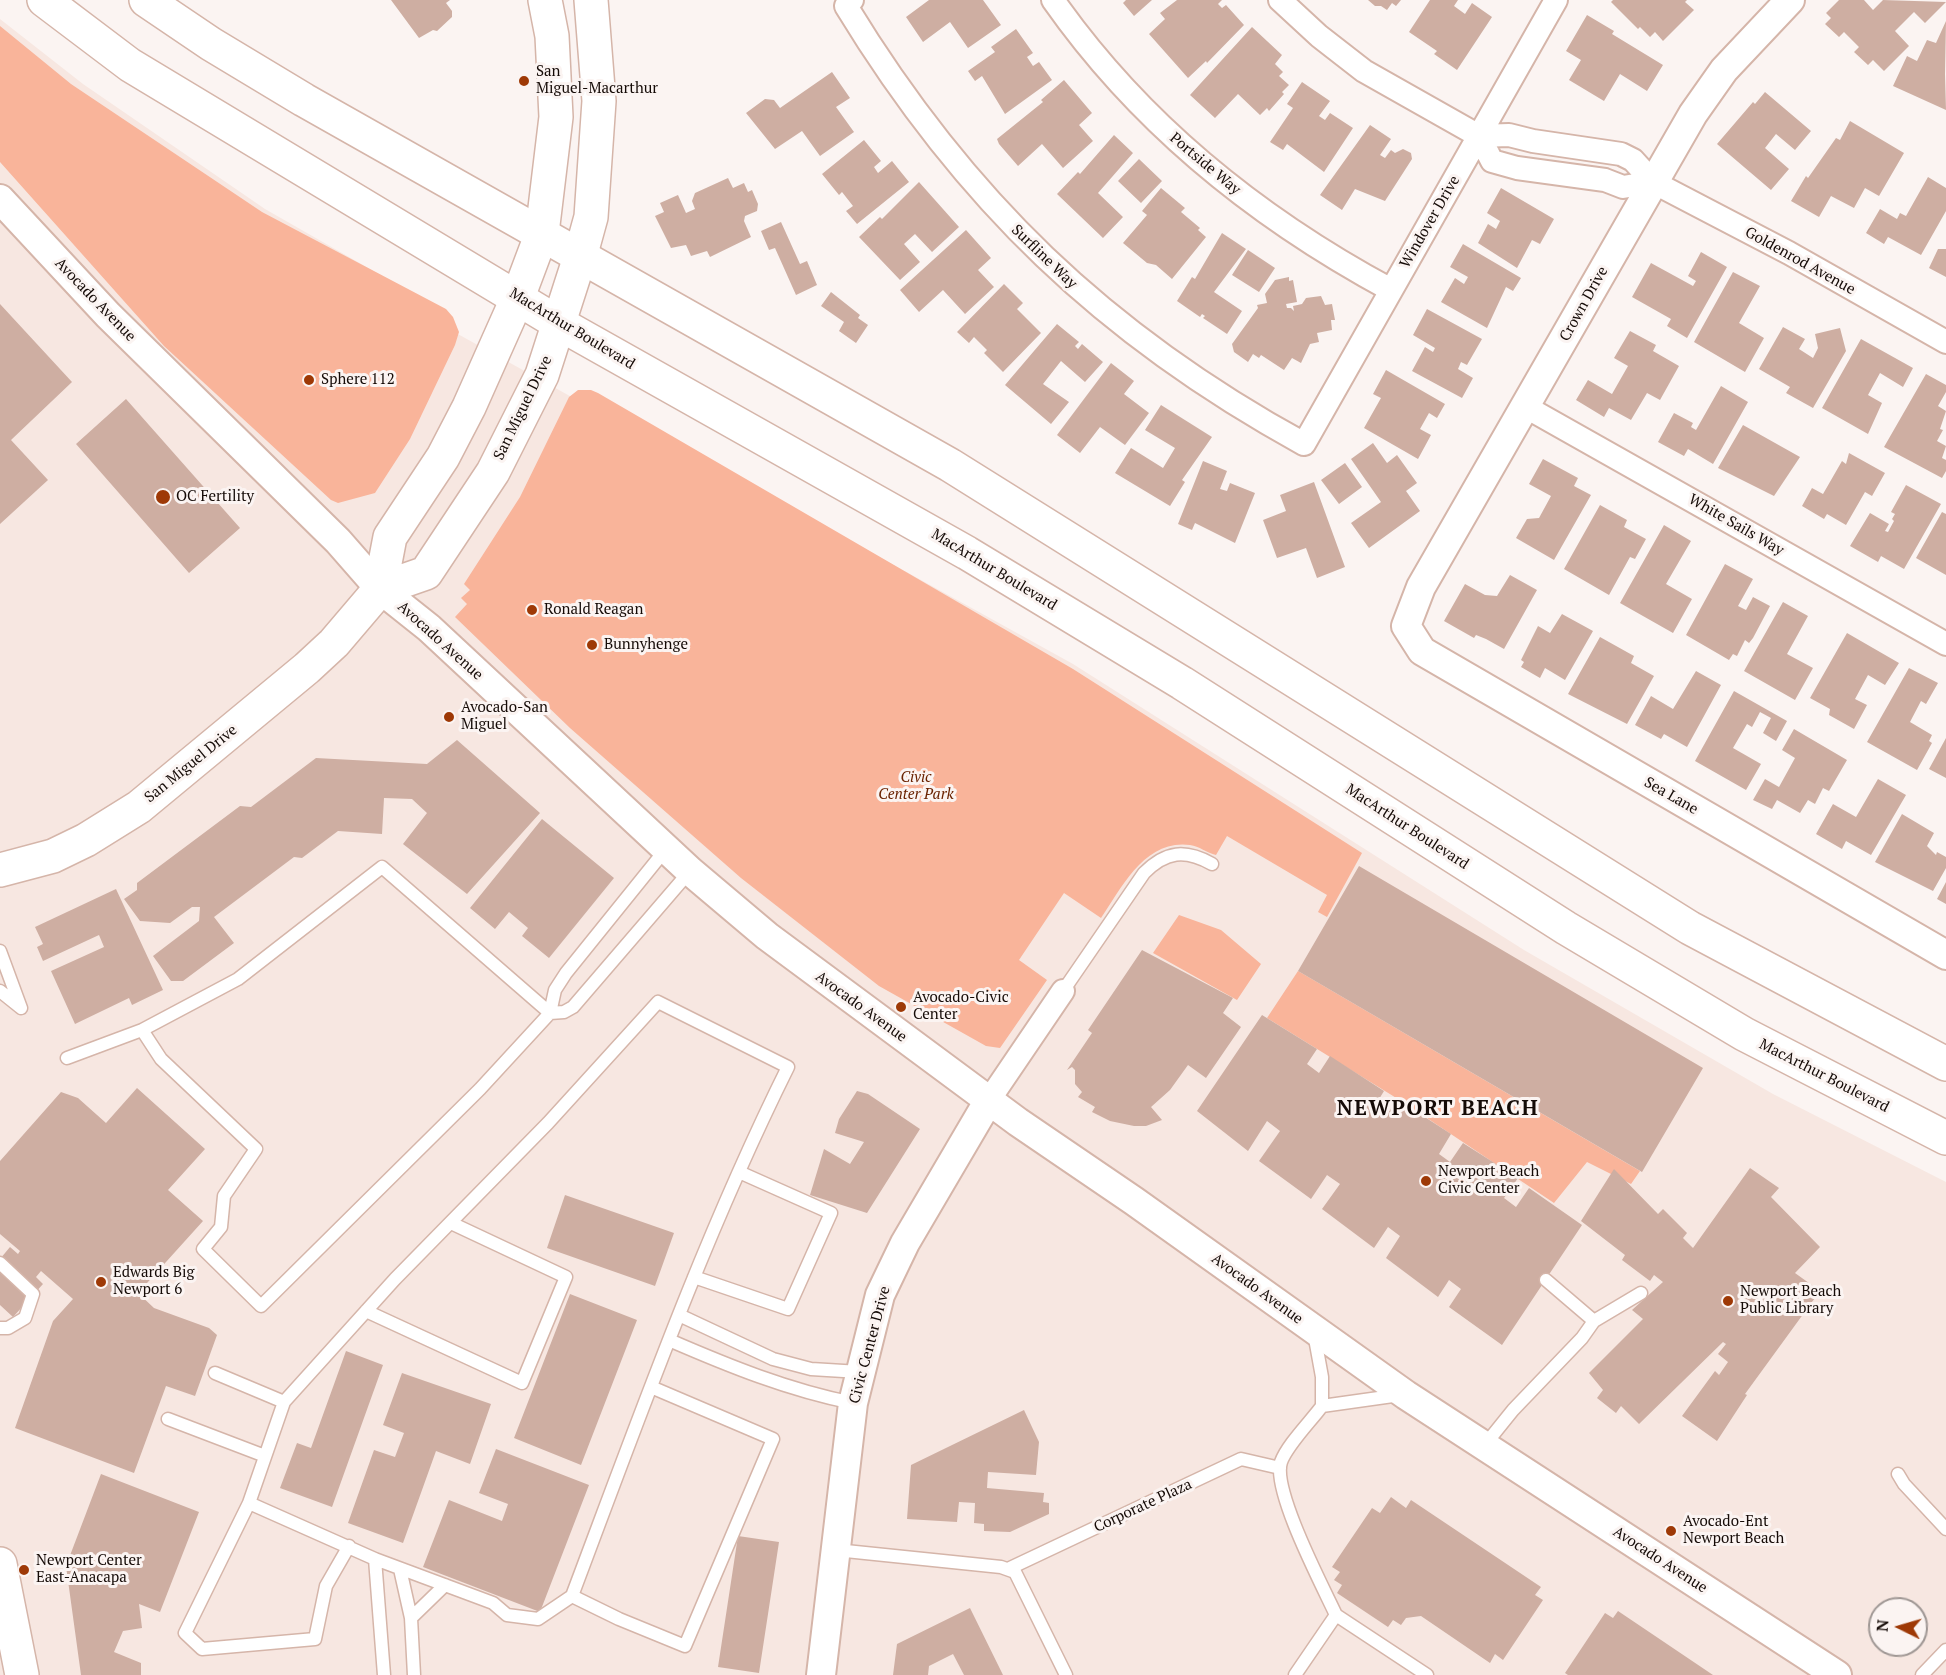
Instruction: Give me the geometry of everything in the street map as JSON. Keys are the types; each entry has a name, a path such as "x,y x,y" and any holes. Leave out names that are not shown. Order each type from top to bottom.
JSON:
{"main road":[{"name":"MacArthur Boulevard","path":"44,0 130,65 560,324 967,553 1182,683 1566,928 1744,1034 1939,1128"},
{"path":"146,0 211,44 304,100 950,465 1690,928 1946,1064"},
{"path":"380,590 390,537 443,457 469,406 518,297 542,233 556,117 552,36 545,0"},
{"name":"San Miguel Drive","path":"0,870 53,856 86,840 139,807 321,656 380,590 426,573 493,471 542,375 580,257 591,217 599,101 591,0"},
{"path":"0,1564 22,1675"}],"street":[{"name":"Portside Way","path":"1053,0 1124,88 1193,156 1258,208 1308,243 1391,290"},
{"path":"1280,0 1319,36 1364,71 1479,136 1492,161 1605,180 1623,186 1653,182"},
{"name":"Windover Drive","path":"1304,444 1556,0"},
{"name":"Crown Drive","path":"1406,626 1421,587 1693,114 1724,70 1790,0"},
{"name":"Surfline Way","path":"849,3 909,104 982,195 1056,270 1155,352 1252,416 1304,444"},
{"name":"Goldenrod Avenue","path":"1479,136 1509,135 1533,141 1621,154 1633,160 1653,182 1789,253 1946,342"},
{"name":"Avocado Avenue","path":"0,199 108,315 334,537 380,590 429,628 690,871 846,996 1406,1395 1836,1675"},
{"name":"White Sails Way","path":"1526,407 1946,644"},
{"name":"Sea Lane","path":"1406,626 1422,651 1946,955"},
{"name":"Civic Center Drive","path":"821,1675 853,1403 880,1295 905,1243 989,1100 1063,991"}],"lane":[{"path":"142,1030 161,1059 256,1149 224,1196 221,1227 203,1249 261,1306 480,1089 550,1013 555,990 566,973 666,849"},
{"path":"1063,991 1144,873 1157,860 1172,855 1190,855 1212,864"},
{"path":"67,1058 142,1030 238,979 382,867 550,1013 564,1012 573,1006 690,871"},
{"path":"0,951 21,1008 0,991"},
{"path":"249,1503 349,1546 375,1559 493,1603 507,1615 538,1619 572,1596 694,1277 739,1172 788,1067 658,1002 548,1123 366,1311 284,1402 249,1503 185,1633 202,1649 315,1639 326,1586 349,1546"},
{"path":"694,1277 788,1309 831,1213 739,1172"},
{"path":"366,1311 522,1383 566,1277 450,1223"},
{"path":"0,1263 33,1294 25,1318 8,1328 0,1328"},
{"path":"1546,1280 1594,1321"},
{"path":"1484,1446 1514,1410 1582,1338 1594,1321 1641,1293"},
{"path":"679,1315 773,1359 811,1369 861,1372"},
{"path":"1314,1329 1322,1377 1322,1406 1281,1460 1278,1476 1288,1507 1336,1615 1427,1675"},
{"path":"669,1340 749,1374 811,1395 853,1403"},
{"path":"215,1373 284,1402"},
{"path":"572,1596 619,1620 685,1646 773,1439 651,1387"},
{"path":"1322,1406 1406,1395"},
{"path":"168,1419 265,1456"},
{"name":"Corporate Plaza","path":"1008,1569 1241,1459 1280,1468"},
{"path":"1898,1474 1904,1484 1946,1529"},
{"path":"835,1550 1008,1569 1015,1572 1066,1675"},
{"path":"375,1559 384,1675"},
{"path":"400,1569 411,1618 414,1675"},
{"path":"411,1618 445,1585"},
{"path":"1295,1675 1336,1615"},
{"path":"1922,1675 1946,1650"}],"shaded area":[{"path":"0,19 83,84 265,209 447,313 456,333 577,400 590,397 1073,664 1524,950 1773,1094 1946,1182 1946,1675 0,1675"}],"green space":[{"path":"0,26 71,84 262,212 446,309 453,317 459,332 455,345 410,439 375,493 338,503 331,500 164,346 0,162"},
{"name":"Civic Center Park","path":"578,390 591,390 598,393 1073,669 1362,853 1327,917 1318,912 1327,895 1227,836 1216,855 1190,845 1174,845 1148,857 1136,868 1101,918 1064,893 1019,960 1047,980 1000,1048 986,1046 879,986 741,878 570,728 455,617 467,604 461,598 470,590 464,584 520,497 569,397"},
{"path":"1179,915 1221,930 1261,964 1237,1000 1153,953"},
{"path":"1298,971 1640,1171 1631,1184 1587,1162 1554,1203 1406,1104 1267,1018"}],"building":[{"path":"391,0 450,0 446,3 452,11 452,17 437,31 433,30 419,38"},
{"path":"929,0 983,0 1001,25 968,48 950,22 923,42 906,17"},
{"path":"1126,0 1152,0 1134,16 1123,3"},
{"path":"1177,0 1222,0 1218,4 1222,8 1226,5 1244,25 1207,63 1206,61 1188,78 1149,34 1165,19 1160,13"},
{"path":"1368,0 1401,0 1396,6 1392,3 1387,10 1381,6 1375,6"},
{"path":"1430,0 1458,0 1454,6 1465,14 1472,3 1492,17 1457,70 1434,54 1437,51 1409,32"},
{"path":"1613,0 1687,0 1685,2 1694,10 1663,41 1655,32 1650,37 1640,27 1638,29 1611,2"},
{"path":"1839,0 1864,0 1873,10 1883,0 1946,2 1925,23 1914,12 1895,31 1909,46 1884,71 1873,60 1868,65 1854,52 1859,47 1844,32 1839,37 1825,24 1831,18 1826,13"},
{"path":"1587,15 1614,31 1612,34 1663,65 1647,91 1620,74 1604,101 1569,80 1581,60 1566,51"},
{"path":"1946,21 1946,110 1893,86 1907,56 1917,61 1927,40 1936,43"},
{"path":"1252,27 1282,55 1275,64 1283,72 1279,76 1289,85 1269,111 1267,108 1260,115 1238,94 1215,118 1190,95"},
{"path":"1016,29 1033,53 1027,57 1033,66 1039,62 1052,80 1005,114 982,76 975,81 968,71 995,52 991,47"},
{"path":"832,72 850,98 836,107 854,132 820,156 802,131 775,149 746,113 765,99 774,100 780,108"},
{"path":"1064,80 1092,113 1079,125 1093,141 1063,168 1042,144 1018,166 997,139 1043,102 1041,100"},
{"path":"1302,82 1330,101 1319,116 1325,120 1330,113 1353,128 1324,172 1287,144 1283,150 1270,142 1293,108 1287,104"},
{"path":"1765,92 1811,131 1795,150 1776,134 1765,148 1789,169 1771,190 1717,144 1753,102 1755,104"},
{"path":"1850,121 1904,153 1879,196 1865,188 1854,208 1831,196 1819,217 1791,201 1806,176 1808,178 1836,138 1840,140"},
{"path":"1370,125 1391,139 1380,155 1385,158 1391,150 1395,153 1403,149 1411,153 1412,159 1385,201 1355,189 1342,210 1320,195"},
{"path":"1114,135 1133,153 1098,193 1123,217 1103,238 1057,194 1078,172 1080,174"},
{"path":"864,140 881,161 874,167 878,173 892,161 909,182 857,224 846,211 853,206 842,192 839,195 822,174"},
{"path":"1139,159 1162,181 1141,203 1118,181"},
{"path":"1928,177 1946,188 1946,211 1921,255 1888,237 1884,244 1866,233 1880,209 1897,219 1900,213 1906,216"},
{"path":"728,178 733,188 744,183 748,192 752,190 758,204 757,211 745,216 744,221 751,237 710,257 707,251 691,256 686,245 671,248 655,216 664,212 660,203 678,195 686,213 695,209 692,201 695,193"},
{"path":"919,182 959,227 932,252 915,234 904,244 920,262 900,280 859,237 880,217 882,219"},
{"path":"1161,188 1185,208 1181,212 1200,228 1198,230 1206,237 1172,279 1156,265 1147,263 1123,243 1147,215 1142,211"},
{"path":"1501,188 1554,219 1540,244 1532,240 1517,268 1478,243 1488,224 1496,229 1500,221 1487,213"},
{"path":"781,222 800,264 807,261 817,285 796,295 775,248 769,250 761,231"},
{"path":"966,230 991,258 978,270 994,287 965,314 943,290 919,312 900,290"},
{"path":"1222,233 1246,249 1214,292 1242,311 1227,334 1203,318 1205,316 1202,314 1200,317 1177,301 1192,277 1195,279"},
{"path":"1463,244 1521,278 1513,291 1506,287 1487,328 1441,302 1455,278 1464,284 1468,277 1450,267"},
{"path":"1938,249 1946,249 1946,277 1929,268"},
{"path":"1248,250 1275,268 1259,292 1232,275"},
{"path":"1701,252 1727,267 1687,338 1667,326 1671,319 1632,297 1651,263 1693,286 1696,281 1688,276"},
{"path":"1733,272 1760,286 1739,323 1764,338 1745,372 1694,342"},
{"path":"1289,277 1289,281 1293,280 1297,302 1286,304 1287,308 1294,311 1293,306 1302,304 1306,298 1321,296 1325,305 1332,304 1335,320 1331,320 1332,330 1317,333 1319,342 1310,344 1301,363 1292,358 1284,370 1261,355 1259,358 1253,354 1248,362 1234,352 1232,344 1258,308 1257,305 1267,303 1265,294 1275,280"},
{"path":"1004,284 1023,303 1017,309 1041,333 1003,372 984,353 987,350 974,337 969,343 957,332"},
{"path":"831,292 860,315 858,318 868,325 856,343 839,331 844,322 821,306"},
{"path":"0,304 72,382 11,440 48,480 0,524"},
{"path":"1427,309 1482,339 1467,365 1461,362 1458,369 1473,378 1462,398 1412,371 1425,347 1433,352 1435,348 1413,335"},
{"path":"1057,324 1079,342 1075,346 1078,349 1082,344 1103,362 1085,382 1061,361 1043,384 1069,402 1051,424 1005,385"},
{"path":"1783,327 1805,339 1799,349 1813,358 1818,348 1815,334 1840,328 1846,351 1813,408 1786,393 1790,387 1759,369"},
{"path":"1630,331 1656,345 1653,351 1679,366 1660,400 1647,393 1631,420 1609,408 1604,417 1576,400 1588,380 1612,394 1628,366 1614,358"},
{"path":"1861,339 1913,368 1903,387 1880,373 1868,395 1882,403 1868,434 1822,408"},
{"path":"1111,363 1134,381 1124,394 1149,413 1125,445 1100,427 1080,453 1057,435"},
{"path":"1386,370 1445,404 1437,418 1429,413 1420,429 1431,435 1418,459 1364,428 1381,398 1373,394"},
{"path":"1926,374 1946,385 1946,392 1938,406 1946,411 1940,429 1943,430 1937,441 1946,446 1942,458 1946,460 1946,471 1942,478 1884,447"},
{"path":"1721,386 1748,402 1713,464 1688,449 1684,456 1658,442 1674,413 1693,423 1691,427 1696,430"},
{"path":"126,399 240,528 189,573 76,444"},
{"path":"1161,405 1212,437 1182,480 1185,482 1170,506 1115,473 1131,448 1163,468 1175,448 1145,430"},
{"path":"1743,425 1800,457 1774,496 1718,468"},
{"path":"1373,443 1387,463 1397,455 1417,483 1406,491 1420,511 1369,548 1351,523 1381,502 1351,459"},
{"path":"1849,453 1885,473 1872,496 1865,492 1846,525 1827,514 1824,519 1802,506 1812,488 1823,494 1842,461 1846,464"},
{"path":"1543,459 1578,478 1574,486 1591,495 1554,560 1516,538 1527,519 1539,518 1551,496 1529,484"},
{"path":"1203,461 1227,471 1220,489 1227,491 1230,483 1255,493 1235,543 1195,523 1192,530 1178,524"},
{"path":"1345,463 1362,487 1339,504 1321,480"},
{"path":"1314,482 1345,567 1317,578 1306,548 1277,558 1263,520 1286,511 1280,495"},
{"path":"1906,485 1941,504 1904,569 1881,556 1878,562 1850,546 1870,513 1889,524 1885,531 1888,532 1894,521 1892,519 1895,514 1891,512"},
{"path":"1600,505 1627,520 1624,527 1646,539 1635,559 1630,557 1609,595 1564,569"},
{"path":"1942,512 1946,514 1946,575 1916,558"},
{"path":"1664,525 1691,541 1666,584 1692,599 1673,633 1620,603"},
{"path":"1725,564 1753,579 1738,606 1746,610 1753,597 1770,606 1753,638 1749,643 1745,640 1737,656 1733,654 1729,660 1686,635"},
{"path":"1510,575 1537,590 1504,649 1476,635 1474,638 1444,621 1465,584 1485,595 1497,596"},
{"path":"1783,602 1808,616 1787,654 1813,668 1795,700 1744,671"},
{"path":"1562,614 1593,631 1565,680 1545,668 1540,678 1521,667 1524,662 1521,660 1538,626 1550,633"},
{"path":"1847,633 1899,663 1885,685 1868,675 1855,699 1867,705 1854,729 1829,715 1830,709 1810,698"},
{"path":"1600,637 1634,656 1631,663 1654,676 1627,724 1568,694"},
{"path":"1909,668 1938,683 1926,704 1921,701 1910,722 1932,735 1929,741 1932,743 1917,770 1867,742"},
{"path":"1696,671 1721,685 1687,747 1664,734 1661,739 1635,725 1651,696 1673,709"},
{"path":"1734,691 1787,721 1776,741 1763,733 1771,718 1760,712 1752,727 1747,724 1733,748 1761,764 1746,790 1695,761"},
{"path":"1794,729 1847,760 1829,791 1823,788 1815,804 1808,800 1800,813 1777,800 1772,809 1753,800 1765,779 1779,787 1795,758 1782,750"},
{"path":"1946,738 1946,778 1929,769"},
{"path":"457,740 540,813 467,894 403,844 427,813 412,799 384,798 382,834 338,831 302,858 294,857 214,917 234,943 183,981 171,981 153,956 199,921 200,907 192,907 170,923 140,921 124,899 137,890 137,883 240,806 251,807 316,758 427,764"},
{"path":"1878,779 1906,795 1871,855 1846,841 1842,849 1816,834 1833,804 1856,817"},
{"path":"1902,814 1934,833 1927,846 1936,855 1937,852 1946,857 1946,868 1933,891 1875,862"},
{"path":"542,819 614,878 549,958 522,936 528,928 509,912 495,929 470,908"},
{"path":"1359,866 1703,1068 1642,1172 1298,971"},
{"path":"1946,882 1946,904 1937,899"},
{"path":"116,889 163,990 132,1005 129,998 75,1024 51,971 104,947 99,935 43,961 37,947 43,944 35,927"},
{"path":"1142,950 1233,998 1223,1013 1241,1027 1206,1078 1188,1065 1170,1090 1151,1107 1162,1120 1146,1126 1134,1126 1110,1121 1092,1112 1095,1107 1078,1097 1082,1092 1075,1084 1075,1070 1072,1067 1067,1070 1092,1033 1088,1030"},
{"name":"Newport Beach Civic Center","path":"1262,1015 1317,1049 1307,1064 1319,1073 1330,1056 1384,1091 1373,1109 1385,1118 1397,1099 1451,1134 1439,1154 1450,1162 1463,1143 1518,1178 1504,1198 1516,1207 1529,1188 1582,1225 1502,1345 1449,1307 1461,1289 1449,1280 1438,1297 1386,1258 1400,1236 1388,1227 1374,1248 1322,1209 1340,1184 1327,1175 1311,1199 1259,1161 1280,1131 1267,1121 1248,1151 1197,1111"},
{"name":"Edwards Big Newport 6","path":"137,1088 205,1149 168,1190 203,1221 138,1293 154,1308 209,1328 217,1335 195,1396 166,1386 134,1473 15,1428 53,1321 73,1299 41,1271 36,1277 43,1284 13,1317 0,1305 0,1259 10,1247 18,1254 20,1251 0,1234 0,1161 61,1092 78,1098 106,1123"},
{"path":"857,1091 868,1094 920,1129 867,1213 810,1195 824,1149 850,1164 864,1142 835,1133 839,1119"},
{"name":"Newport Beach Public Library","path":"1750,1168 1779,1188 1771,1197 1820,1247 1795,1273 1820,1291 1745,1394 1747,1395 1717,1441 1682,1416 1715,1371 1719,1375 1728,1362 1718,1354 1726,1344 1723,1342 1639,1424 1621,1406 1616,1413 1597,1398 1603,1390 1589,1373 1643,1319 1632,1310 1663,1282 1654,1275 1650,1281 1622,1260 1625,1255 1581,1221 1614,1169 1658,1214 1663,1209 1687,1233 1683,1238 1693,1248"},
{"path":"565,1195 674,1233 655,1286 547,1248"},
{"path":"570,1294 637,1320 581,1465 514,1438"},
{"path":"346,1351 383,1365 332,1507 280,1488 297,1443 311,1448"},
{"path":"402,1373 491,1404 470,1464 436,1451 403,1543 348,1523 374,1450 395,1457 404,1433 383,1425"},
{"path":"1024,1410 1039,1442 1036,1475 988,1472 987,1488 1044,1493 1043,1502 1049,1503 1049,1514 1010,1532 984,1531 984,1524 974,1523 975,1503 959,1502 957,1522 907,1519 911,1465"},
{"path":"496,1449 589,1485 540,1612 423,1567 449,1500 502,1521 508,1504 479,1493"},
{"path":"101,1474 199,1512 160,1612 139,1604 142,1628 123,1631 114,1652 141,1663 141,1675 81,1675 66,1566"},
{"path":"1391,1497 1406,1508 1411,1500 1541,1587 1535,1595 1543,1600 1503,1660 1495,1654 1490,1663 1421,1616 1406,1618 1401,1625 1393,1620 1388,1627 1337,1593 1342,1585 1334,1580 1340,1572 1332,1567 1372,1508 1380,1513"},
{"path":"738,1536 779,1542 759,1673 718,1667"},
{"path":"970,1608 1003,1675 964,1675 953,1654 929,1666 928,1675 893,1675 897,1644"},
{"path":"1618,1611 1713,1675 1568,1675 1565,1673 1605,1613 1613,1618"}],"place":[{"name":"San Miguel-Macarthur","path":"524,81"},
{"name":"Sphere 112","path":"309,380"},
{"name":"OC Fertility","path":"163,497"},
{"name":"Ronald Reagan","path":"532,610"},
{"name":"Bunnyhenge","path":"592,645"},
{"name":"Avocado-San Miguel","path":"449,717"},
{"name":"Avocado-Civic Center","path":"901,1007"},
{"name":"Newport Beach Civic Center","path":"1426,1181"},
{"name":"Edwards Big Newport 6","path":"101,1282"},
{"name":"Newport Beach Public Library","path":"1728,1301"},
{"name":"Avocado-Ent Newport Beach","path":"1671,1531"},
{"name":"Newport Center East-Anacapa","path":"24,1570"}],"district":[{"name":"NEWPORT BEACH","path":"1438,1109"}]}
